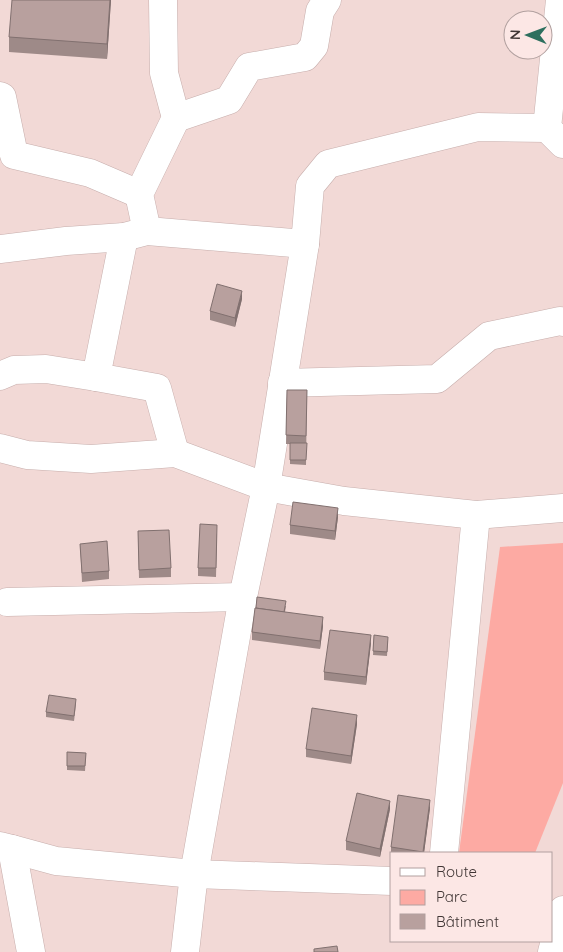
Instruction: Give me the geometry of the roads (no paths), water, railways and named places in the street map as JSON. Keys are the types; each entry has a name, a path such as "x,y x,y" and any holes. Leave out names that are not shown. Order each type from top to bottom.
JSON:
{"street":[{"path":"96,376 136,234 139,194 176,118 164,73 164,0"},
{"path":"176,118 229,100 250,67 305,57 314,46 320,11 327,0"},
{"path":"185,952 194,874 243,597 266,487 305,244 310,186 328,164 478,128 555,136 560,0"},
{"path":"0,96 2,97 14,155 90,173 139,194"},
{"path":"0,249 136,234 305,244"},
{"path":"282,383 437,379 489,336 560,321 563,322"},
{"path":"0,376 14,370 46,369 96,376 157,388 175,453"},
{"path":"0,448 27,455 91,459 175,453 266,487 344,501 476,515 563,508"},
{"path":"444,852 476,515"},
{"path":"6,602 243,597"},
{"path":"31,952 6,847 56,861 194,874 390,881"},
{"path":"552,952 563,910"}]}
